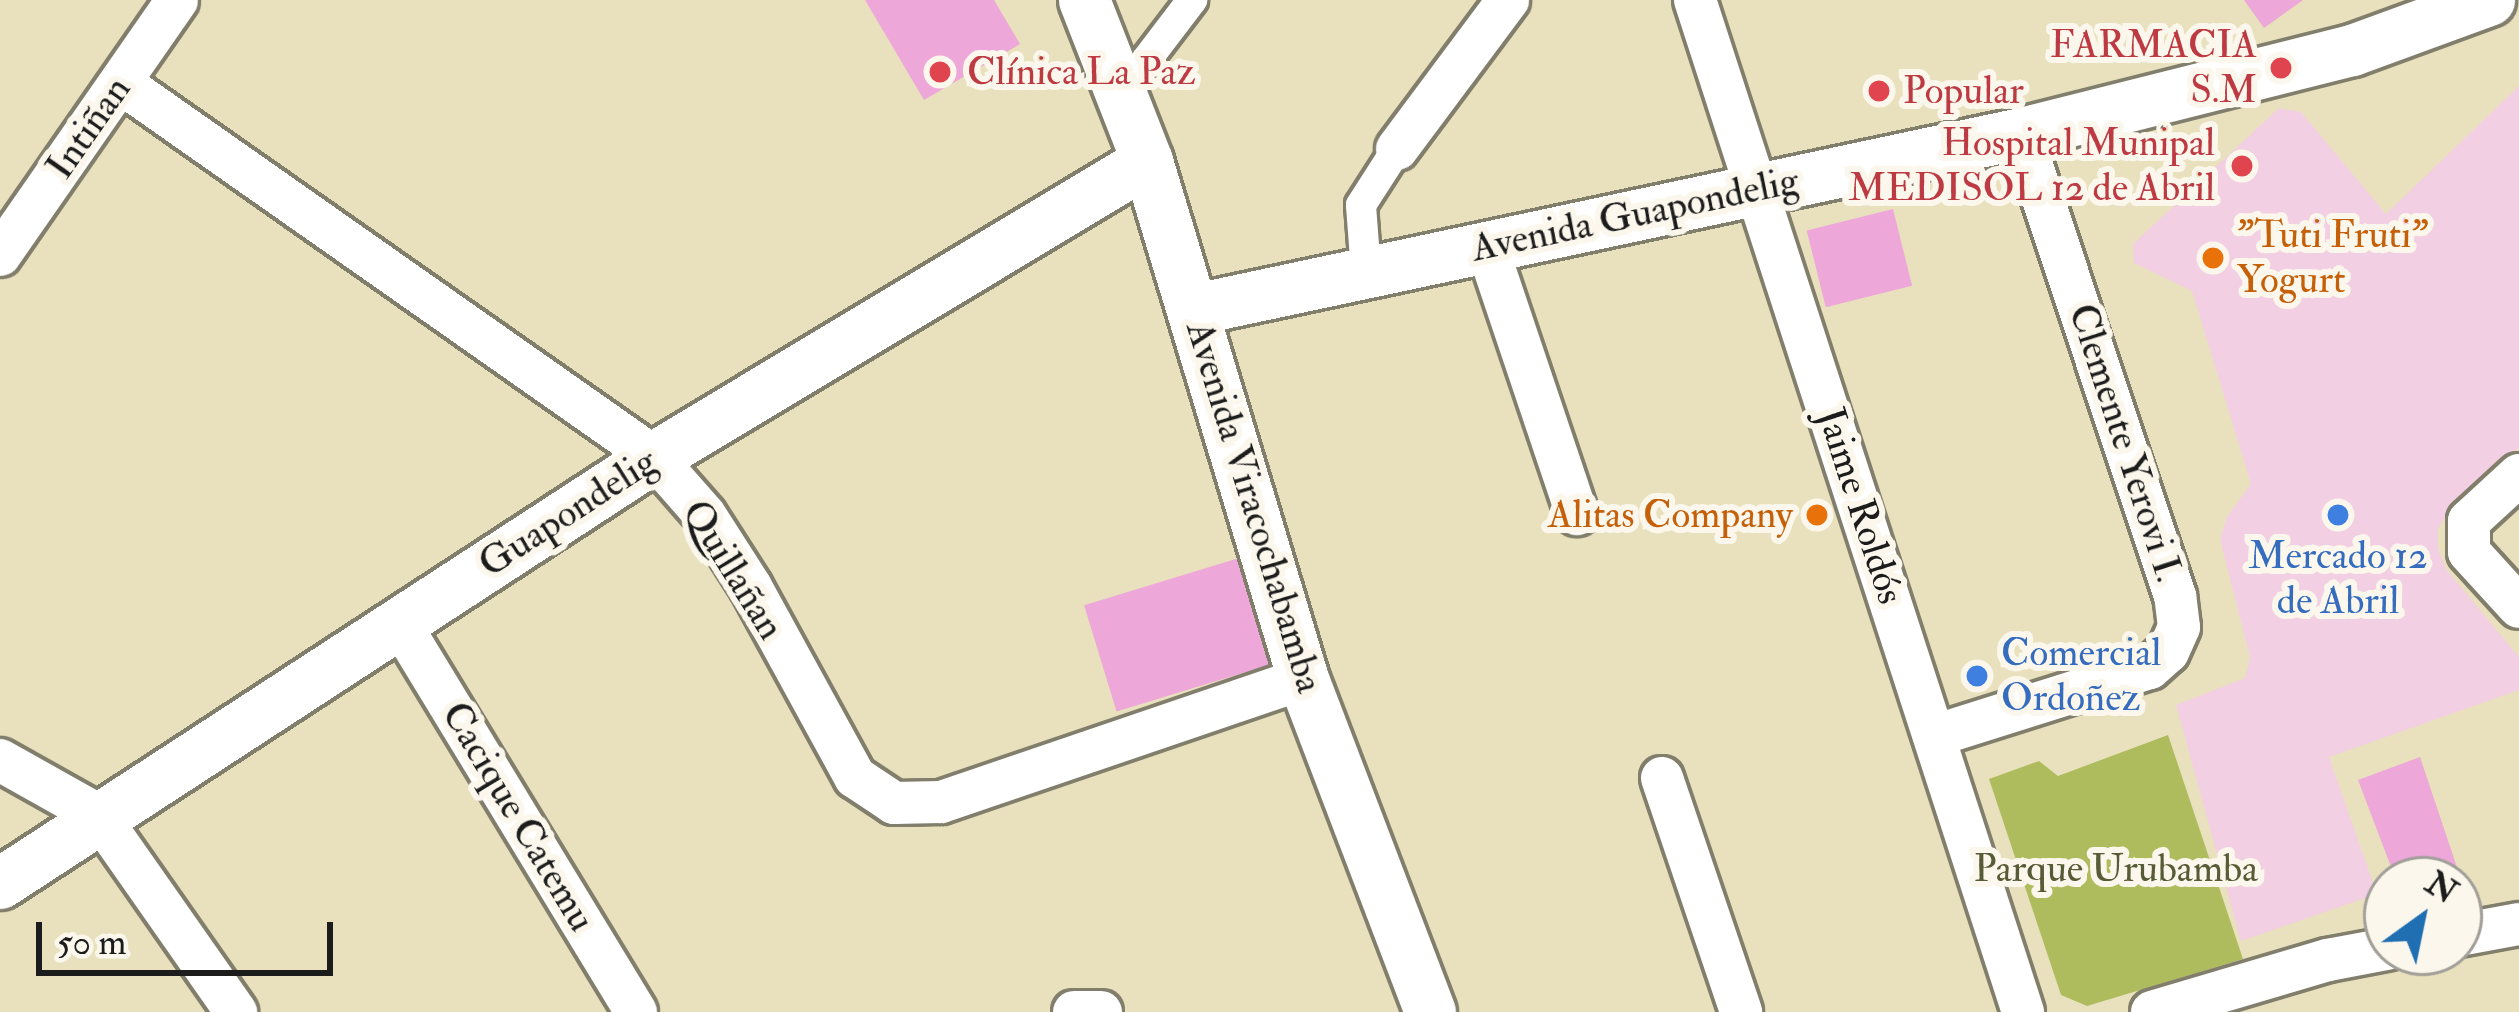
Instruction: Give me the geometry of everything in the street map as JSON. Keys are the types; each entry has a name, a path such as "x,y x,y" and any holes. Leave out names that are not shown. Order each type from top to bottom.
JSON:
{"street":[{"name":"Intiñan","path":"0,256 177,0"},
{"name":"Avenida Viracochabamba","path":"1084,0 1148,160 1303,679 1430,1012"},
{"path":"1122,92 1192,0"},
{"path":"1366,272 1361,205 1508,0"},
{"name":"Jaime Roldós","path":"1695,0 2023,1012"},
{"name":"Avenida Guapondelig","path":"1195,309 2021,133 2352,50 2489,0"},
{"name":"Quillañan","path":"121,83 654,457 704,515 751,587 855,777 894,803 941,802 1303,679"},
{"name":"Clemente Yerovi I.","path":"1934,736 2150,668 2168,652 2179,627 2176,596 2021,133"},
{"name":"Guapondelig","path":"0,883 654,457 1148,160"},
{"path":"1487,248 1577,514"},
{"path":"2519,475 2468,521 2469,552 2519,607"},
{"name":"Cacique Catemu","path":"399,622 636,1012"},
{"path":"0,760 98,815 236,1012"},
{"path":"1661,778 1741,1012"},
{"path":"2483,930 2519,923"},
{"path":"2152,1012 2363,953"},
{"path":"1074,1012 1101,1012"}],"shaded area":[{"name":"Mercado 12 de Abril","path":"2519,86 2519,448 2448,512 2438,529 2438,548 2446,569 2519,657 2519,690 2329,757 2364,856 2363,899 2241,941 2176,705 2245,678 2250,657 2220,539 2227,517 2251,484 2192,291 2134,263 2133,244 2279,108 2301,112 2386,214"}],"green space":[{"name":"Parque Urubamba","path":"2168,735 2243,959 2087,1006 2061,995 1989,779 2039,761 2058,776"}],"building":[{"name":"Clínica La Paz","path":"865,0 994,0 1020,44 924,100"},
{"path":"2244,0 2303,0 2264,28"},
{"path":"1893,209 1912,286 1826,307 1807,231"},
{"path":"1239,558 1271,664 1117,712 1084,605"},
{"path":"2420,757 2453,856 2387,856 2358,780"}],"place":[{"name":"FARMACIA S.M","path":"2281,68"},
{"name":"Clínica La Paz","path":"940,72"},
{"name":"Popular","path":"1879,91"},
{"name":"Hospital Munipal MEDISOL 12 de Abril","path":"2242,166"},
{"name":"\"Tuti Fruti\" Yogurt","path":"2213,258"},
{"name":"Alitas Company","path":"1817,515"},
{"name":"Mercado 12 de Abril","path":"2338,515"},
{"name":"Comercial Ordoñez","path":"1977,676"}]}
